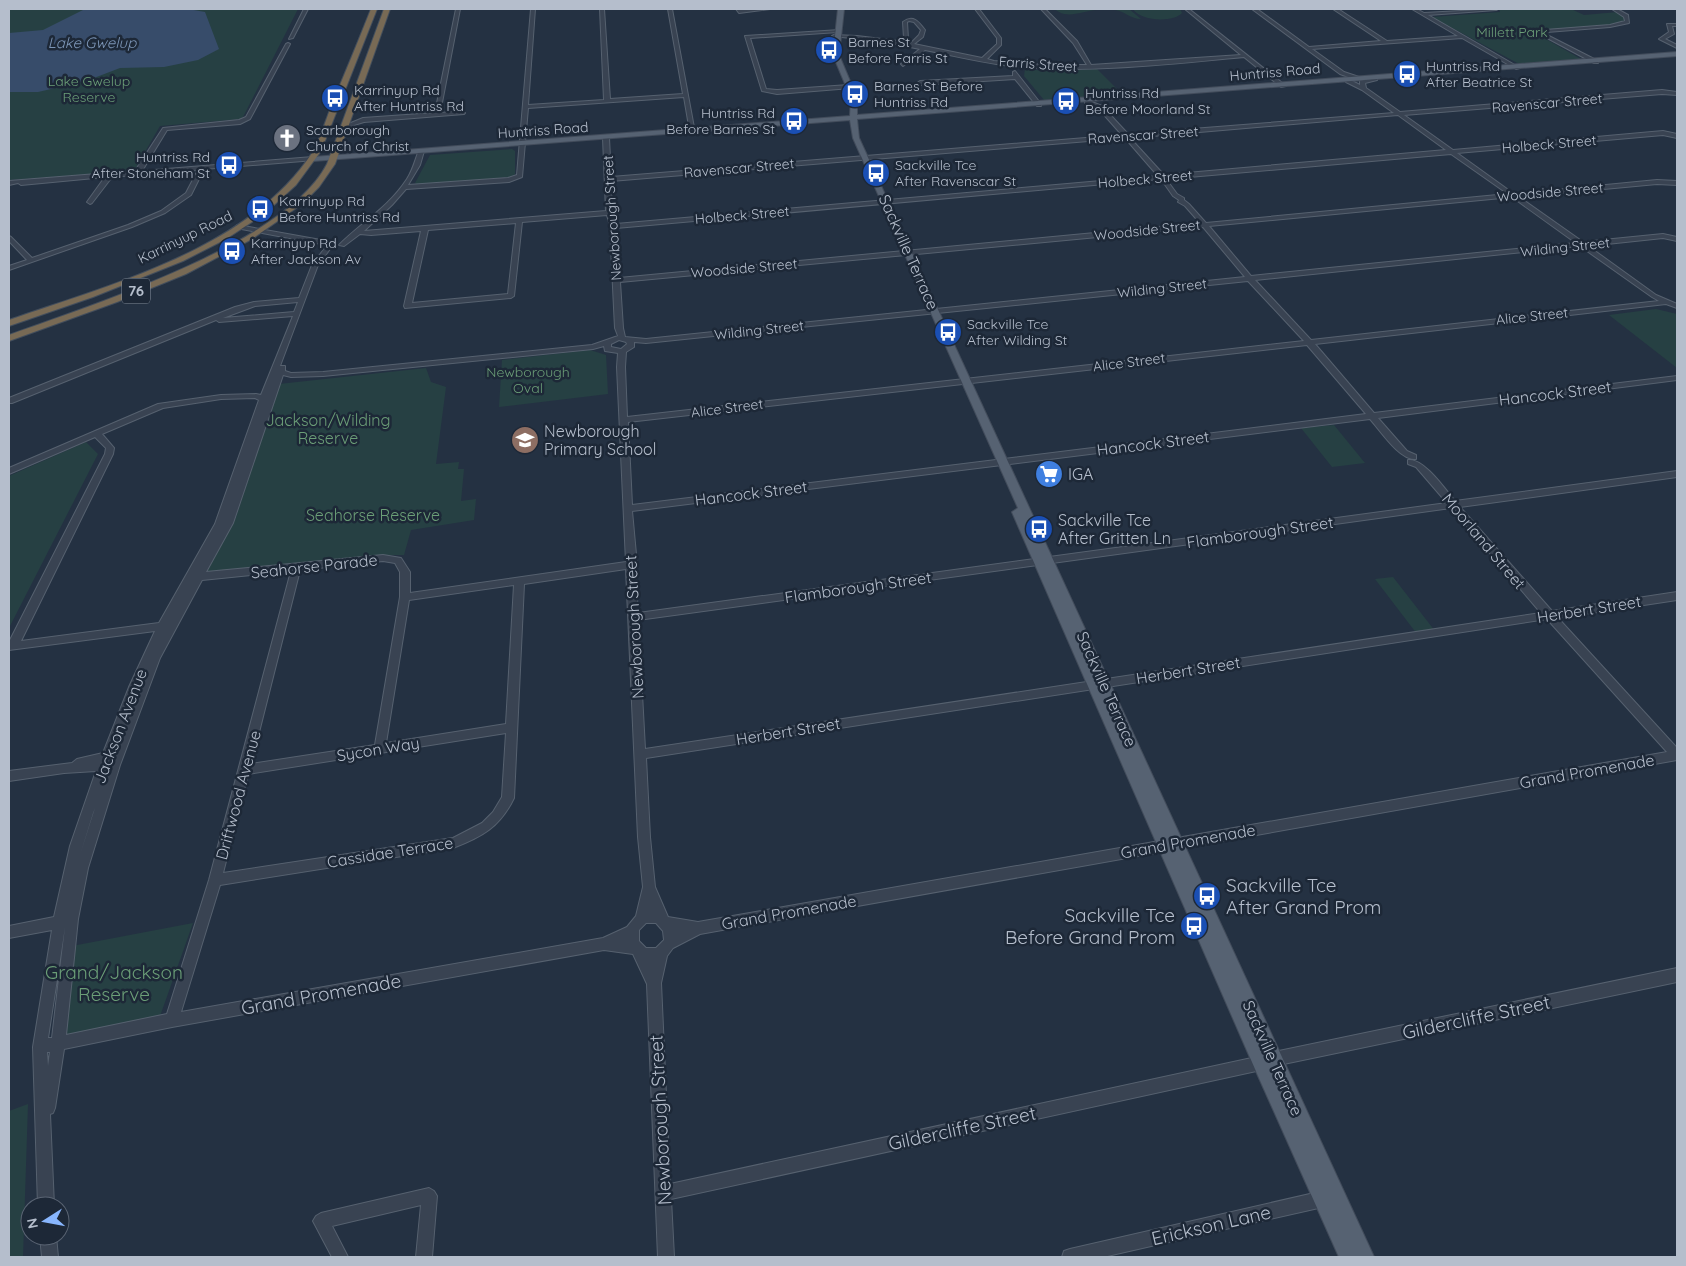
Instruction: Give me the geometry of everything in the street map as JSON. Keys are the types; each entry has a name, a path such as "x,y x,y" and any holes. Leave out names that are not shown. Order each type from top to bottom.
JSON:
{"highway":[{"name":"Karrinyup Road","path":"9,323 148,272 188,254 238,227 281,198 312,161 341,94 374,9"},
{"name":"Karrinyup Road","path":"9,338 165,280 212,259 258,232 296,205 315,186 333,159 387,9"},
{"path":"341,94 357,93"}],"main road":[{"path":"836,34 837,9"},
{"path":"841,9 832,59 855,106 870,116"},
{"name":"Huntriss Road","path":"1345,78 1375,79 1677,55"},
{"name":"Huntriss Road","path":"851,119 870,116 1087,102 1345,78 1516,68"},
{"name":"Huntriss Road","path":"312,161 1282,85"},
{"path":"847,87 851,119"},
{"path":"851,119 855,106"},
{"name":"Sackville Terrace","path":"851,119 848,131 884,203 931,312 1045,561 1171,844 1267,1061 1323,1199 1349,1257"},
{"name":"Sackville Terrace","path":"1267,1061 1364,1257"}],"street":[{"path":"291,38 306,9"},
{"path":"438,115 458,9"},
{"path":"404,187 516,178 520,176 533,9"},
{"path":"602,9 607,101"},
{"path":"670,9 693,131"},
{"path":"738,9 739,12 768,9"},
{"path":"977,9 1000,38 999,44 983,60"},
{"path":"1043,9 1075,42 1090,67"},
{"path":"1187,9 1282,85"},
{"path":"1254,9 1308,48 1345,78 1401,115 1558,229 1659,300 1677,307"},
{"path":"1335,9 1387,43"},
{"path":"1414,9 1516,68"},
{"path":"1424,14 1492,9"},
{"path":"1595,62 1541,33 1544,31 1610,26 1627,22 1626,16 1614,9"},
{"path":"898,43 906,39 905,22 912,19 916,20 923,30 910,46"},
{"path":"1677,25 1669,25 1672,33 1661,39 1677,47"},
{"name":"Farris Street","path":"847,87 777,92 764,90 747,37 836,34 866,37 983,60 1052,68 1244,56"},
{"path":"1308,48 1463,36"},
{"path":"137,174 166,130 240,122 248,118 288,44"},
{"path":"903,65 924,48"},
{"path":"1017,65 1016,77 1038,104"},
{"path":"920,83 1016,77"},
{"path":"1364,89 1362,82 1375,79"},
{"name":"Ravenscar Street","path":"609,179 1662,92 1677,93"},
{"path":"526,107 686,95"},
{"name":"Moorland Street","path":"1087,102 1100,107 1175,195 1187,205 1250,279 1308,341 1404,453 1419,465 1548,616 1677,755"},
{"path":"343,128 363,120 462,113"},
{"path":"348,115 363,120"},
{"name":"Holbeck Street","path":"613,226 1663,133 1677,136"},
{"name":"Newborough Street","path":"606,138 609,213 613,226 618,345 625,420 640,754 649,887 671,932 654,983 666,1257"},
{"path":"238,227 331,247 342,245 359,232 414,176 421,152"},
{"name":"Huntriss Road","path":"13,184 312,161"},
{"path":"9,268 130,226 163,212 189,194 202,169"},
{"path":"90,202 109,176"},
{"name":"Woodside Street","path":"616,280 1512,195 1657,182 1677,183"},
{"path":"9,190 13,184"},
{"path":"359,232 609,213"},
{"path":"425,228 408,306 511,296 519,220"},
{"name":"Jackson Avenue","path":"194,577 228,524 285,347 315,265 331,247 359,232"},
{"name":"Wilding Street","path":"221,397 275,381 323,374 1664,236 1677,239"},
{"path":"9,238 31,260"},
{"path":"9,401 254,304 302,300"},
{"name":"Alice Street","path":"625,420 1634,305 1659,300"},
{"path":"206,322 297,314"},
{"name":"Jackson Avenue","path":"46,1196 40,1047 59,923 69,872 111,760 144,685 167,626 220,524 264,399 275,381 285,347"},
{"name":"Hancock Street","path":"629,508 1677,378"},
{"path":"9,471 161,406 221,397 256,396 264,399"},
{"path":"11,646 109,454 110,448 96,433"},
{"name":"Flamborough Street","path":"634,617 1677,474"},
{"name":"Seahorse Parade","path":"194,577 383,558 398,560 405,572 405,597 380,748"},
{"path":"405,597 632,565"},
{"name":"Driftwood Avenue","path":"172,1020 215,880 296,568"},
{"name":"Cassidae Terrace","path":"215,880 453,843 482,832 498,818 508,798 520,580"},
{"name":"Herbert Street","path":"640,754 1677,596"},
{"path":"11,646 167,626"},
{"name":"Sycon Way","path":"244,770 511,728"},
{"name":"Grand Promenade","path":"665,948 698,928 1677,755"},
{"path":"9,776 111,760"},
{"name":"Jackson Avenue","path":"44,1129 58,1044 72,919 82,868 111,760"},
{"name":"Newborough Street","path":"649,887 631,939 654,983"},
{"path":"636,926 650,917 665,921"},
{"path":"9,932 72,919"},
{"name":"Grand Promenade","path":"665,921 698,928"},
{"name":"Grand Promenade","path":"40,1047 172,1020 603,944 636,926"},
{"name":"Grand Promenade","path":"603,944 637,950"},
{"path":"637,950 652,955 665,948"},
{"name":"Gildercliffe Street","path":"663,1193 1267,1061 1677,975"},
{"path":"340,1257 321,1221 428,1196 424,1257"},
{"name":"Erickson Lane","path":"1070,1257 1323,1199"}],"green space":[{"name":"Lake Gwelup Reserve","path":"9,9 298,9 242,119 160,126 134,171 9,180"},
{"path":"1055,9 1129,9 1141,19 1113,10 1064,14"},
{"path":"1133,9 1180,9 1182,13 1172,18 1157,19 1142,16"},
{"name":"Millett Park","path":"1499,9 1571,9 1584,15 1618,12 1625,19 1625,22 1611,26 1536,32 1581,59 1521,65 1432,17 1500,12"},
{"path":"1025,69 1047,71 1097,69 1124,96 1044,100 1024,76"},
{"path":"512,149 515,151 515,174 511,177 419,185 415,183 430,155"},
{"path":"1656,309 1677,314 1677,368 1609,315"},
{"name":"Newborough Oval","path":"590,350 606,355 608,394 499,407 502,360"},
{"path":"426,368 431,382 446,387 436,464 459,462 458,469 464,469 461,501 476,499 474,520 411,530 404,555 386,555 206,572 236,517 279,384"},
{"path":"1334,425 1365,463 1332,467 1301,428"},
{"path":"86,442 98,454 9,628 9,476"},
{"path":"1393,577 1435,631 1417,634 1375,579"},
{"name":"Grand/Jackson Reserve","path":"193,923 159,1019 61,1036 72,946"},
{"path":"28,1104 25,1196 20,1196 20,1246 23,1246 23,1257 9,1257 9,1111"}],"water":[{"name":"Lake Gwelup","path":"85,9 188,9 205,12 219,49 198,60 164,67 120,68 86,81 38,92 9,92 9,33 43,30"}],"place":[{"name":"Barnes St Before Farris St","path":"829,50"},
{"name":"Huntriss Rd After Beatrice St","path":"1407,74"},
{"name":"Barnes St Before Huntriss Rd","path":"855,94"},
{"name":"Karrinyup Rd After Huntriss Rd","path":"335,98"},
{"name":"Huntriss Rd Before Moorland St","path":"1066,101"},
{"name":"Huntriss Rd Before Barnes St","path":"794,121"},
{"name":"Scarborough Church of Christ","path":"287,138"},
{"name":"Huntriss Rd After Stoneham St","path":"229,165"},
{"name":"Sackville Tce After Ravenscar St","path":"876,173"},
{"name":"Karrinyup Rd Before Huntriss Rd","path":"260,209"},
{"name":"Karrinyup Rd After Jackson Av","path":"232,251"},
{"name":"Sackville Tce After Wilding St","path":"948,332"},
{"name":"Newborough Primary School","path":"525,440"},
{"name":"IGA","path":"1049,474"},
{"name":"Sackville Tce After Gritten Ln","path":"1039,529"},
{"name":"Sackville Tce After Grand Prom","path":"1207,896"},
{"name":"Sackville Tce Before Grand Prom","path":"1194,926"}],"park label":[{"name":"Jackson/Wilding Reserve","path":"328,429"},
{"name":"Seahorse Reserve","path":"373,515"}]}
